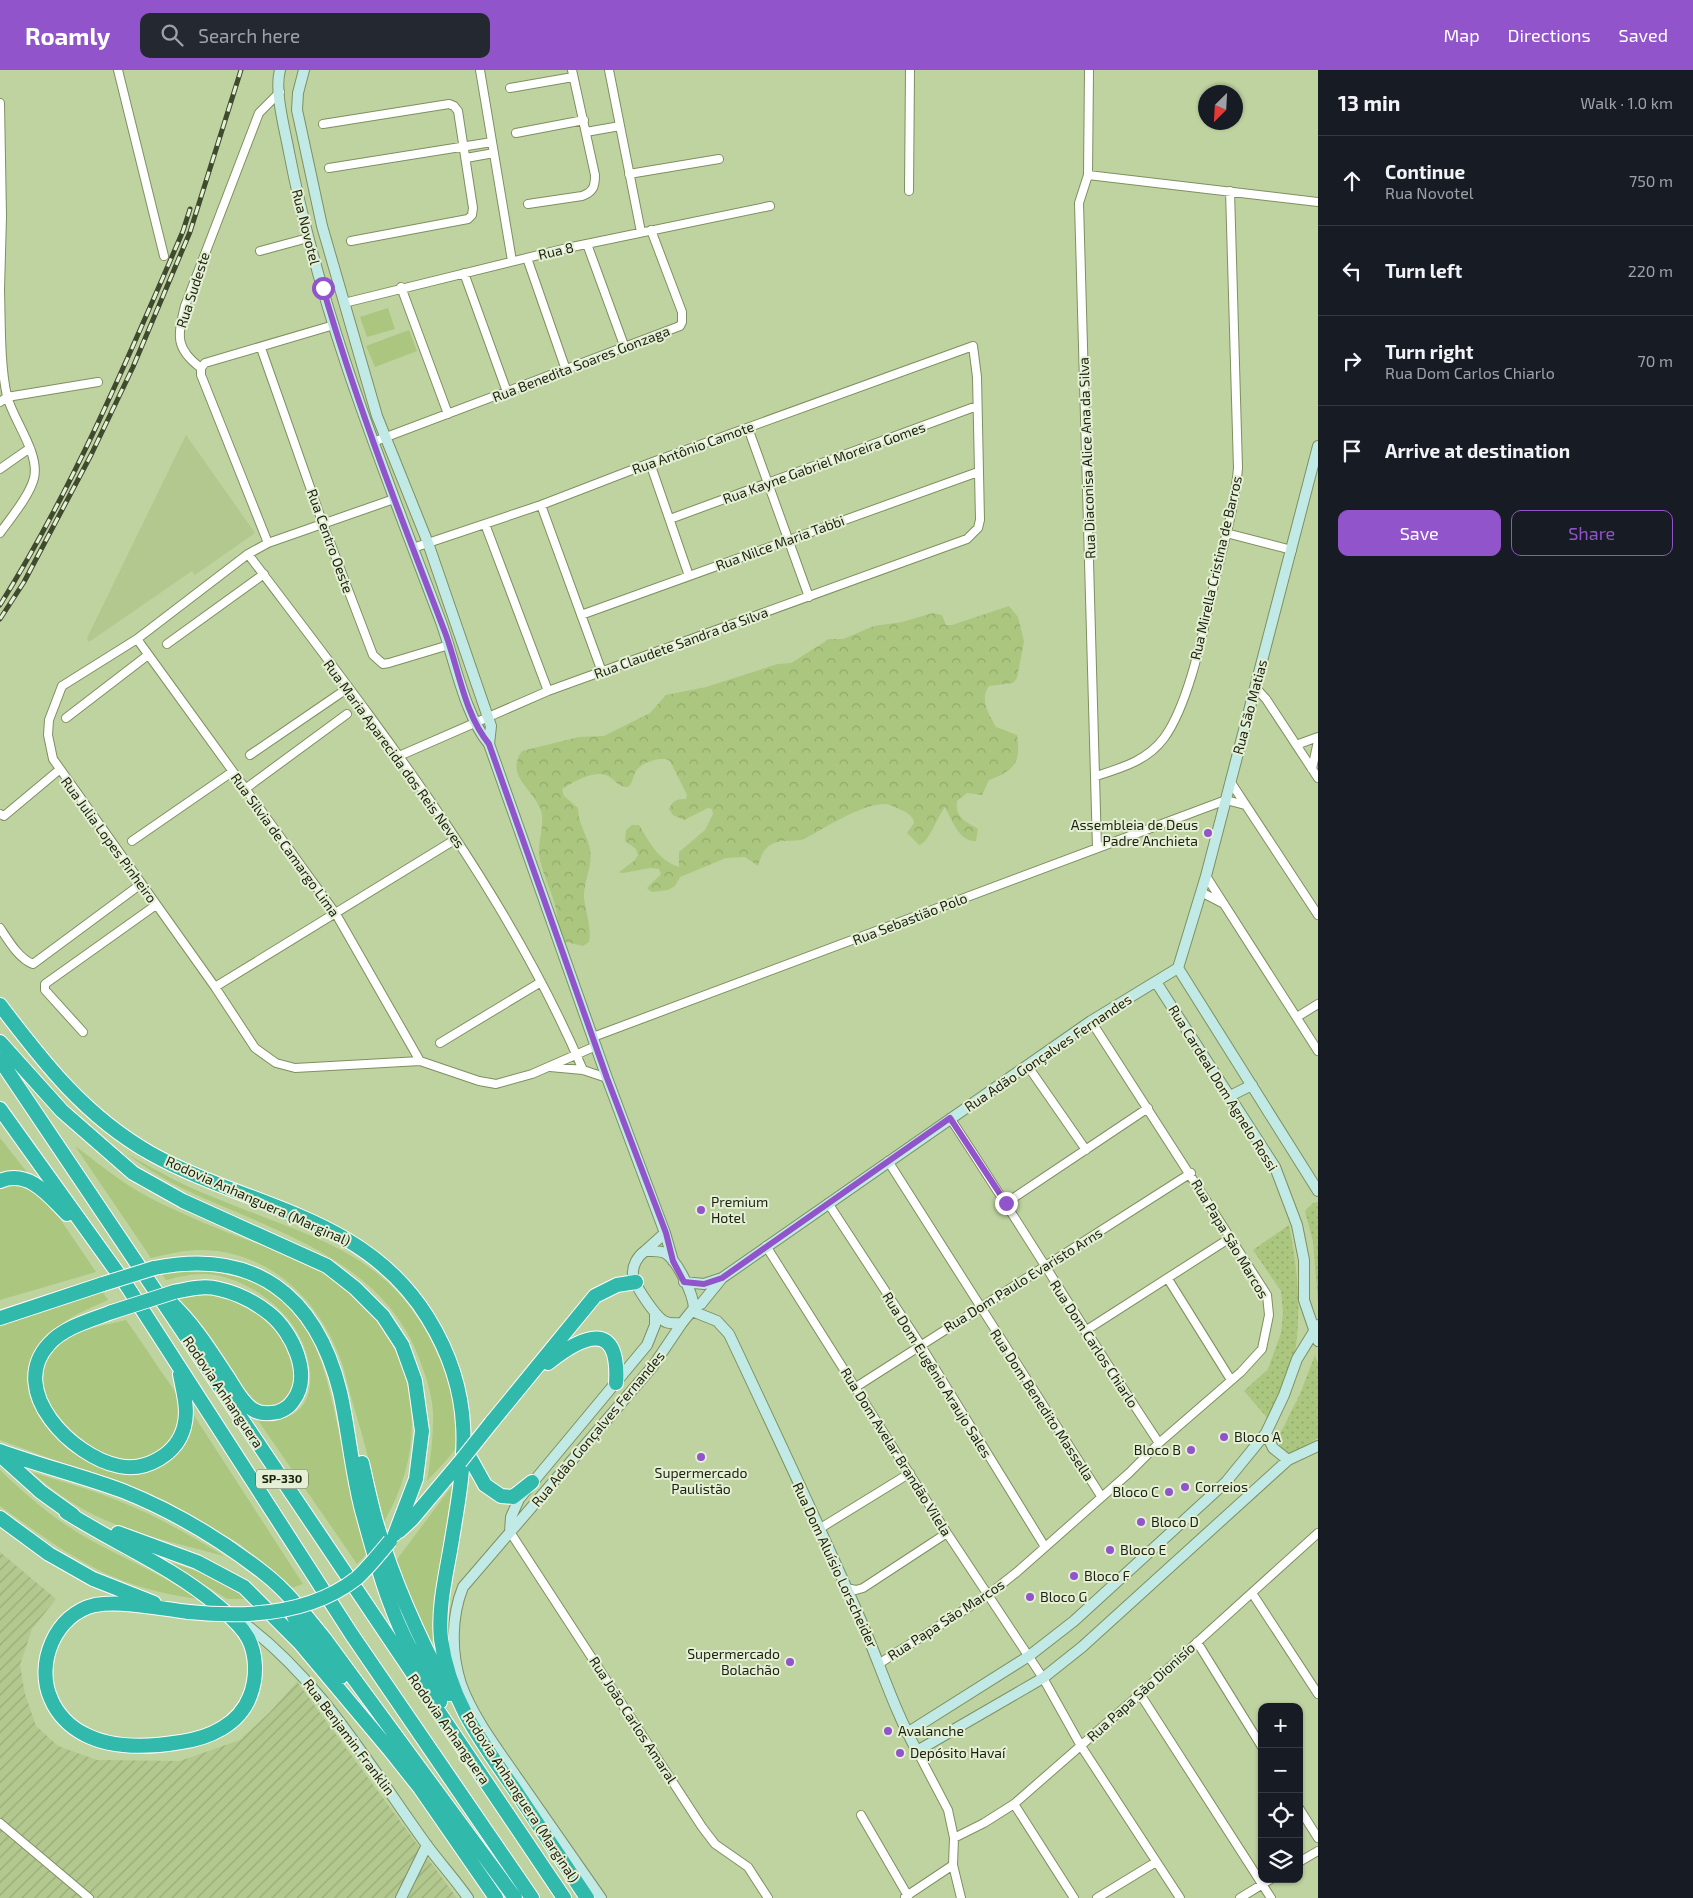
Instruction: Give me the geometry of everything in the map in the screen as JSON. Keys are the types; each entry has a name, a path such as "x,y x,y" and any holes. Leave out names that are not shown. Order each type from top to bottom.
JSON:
{"highway":[{"name":"Rodovia Anhanguera (Marginal)","path":"0,1005 48,1068 98,1116 116,1130 149,1152 202,1178 332,1231 372,1255 399,1280 429,1320 455,1372 463,1411 463,1452 440,1621 447,1668 465,1716 587,1898"},
{"path":"0,1042 62,1111 133,1173 183,1201 327,1266 355,1288 383,1316 402,1345 415,1381 422,1431 416,1479 396,1534"},
{"name":"Rodovia Anhanguera","path":"0,1060 564,1898"},
{"name":"Rodovia Anhanguera","path":"0,1109 102,1250 352,1635 532,1898"},
{"path":"0,1181 7,1178 21,1178 34,1182 102,1250"},
{"path":"0,1318 19,1310 154,1268 196,1262 224,1264 254,1273 279,1289 298,1306 324,1345 339,1391 362,1509 392,1610 405,1639 481,1776"},
{"path":"148,1282 190,1323 246,1404 260,1413 272,1413 288,1407 300,1390 301,1370 285,1331 271,1314 249,1300 217,1288 197,1288 174,1292 112,1312 68,1330 57,1338 43,1353 36,1371 34,1386 41,1407 56,1426 76,1444 94,1455 119,1466 143,1466 161,1458 174,1445 184,1427 186,1402 178,1366"},
{"path":"0,1453 19,1474 66,1512 96,1531 176,1573 208,1597 240,1626 252,1647 255,1666 252,1690 248,1701 236,1717 223,1728 200,1738 177,1743 138,1745 117,1743 85,1735 63,1718 51,1700 45,1668 56,1633 68,1620 94,1605 127,1605 215,1615 248,1614 278,1611 309,1603 356,1578 412,1519 530,1378 595,1296 612,1287 636,1282"},
{"path":"0,1310 19,1310"},
{"path":"530,1378 566,1349 582,1340 599,1338 606,1342 614,1353 616,1383"},
{"path":"345,1423 358,1450 375,1519 392,1570 414,1622 454,1704 465,1716"},
{"path":"463,1452 470,1458 485,1485 501,1496 513,1497 532,1482"},
{"path":"0,1453 124,1492 210,1536 266,1574 290,1598 324,1638 515,1898"},
{"path":"66,1512 197,1562 244,1587 327,1673 420,1788"},
{"path":"0,1518 49,1554 93,1579 183,1611"},
{"path":"241,1556 324,1654 404,1761 420,1788 496,1898"}],"street":[{"path":"118,70 164,256"},
{"name":"Rua Novotel","path":"280,70 280,92 297,194 334,325 394,500 449,646 478,730 489,744 607,1078 666,1233 673,1261 691,1293 693,1310"},
{"path":"293,70 300,70"},
{"name":"Rua Novotel","path":"304,70 298,93 298,110 322,226 386,438 428,543 491,726 489,744"},
{"path":"480,70 512,261"},
{"path":"609,70 641,232"},
{"path":"909,191 910,70"},
{"name":"Rua Diaconisa Alice Ana da Silva","path":"1089,70 1088,175 1078,204 1097,848"},
{"path":"510,88 573,73 595,175 592,191 582,196 528,204"},
{"name":"Rua Sudeste","path":"268,543 201,375 201,368 187,358 178,336 185,306 259,114 280,92"},
{"path":"0,103 0,290 3,400 30,448 35,470 34,478 0,534"},
{"path":"323,124 449,104 458,111 473,208 472,215 468,219 351,241"},
{"path":"516,133 584,120"},
{"path":"586,132 620,126"},
{"path":"329,168 492,142"},
{"path":"466,158 494,154"},
{"path":"629,174 719,159"},
{"path":"1088,175 1318,202"},
{"name":"Rua Mirella Cristina de Barros","path":"1096,776 1134,764 1151,752 1164,739 1175,720 1202,634 1237,486 1230,191"},
{"name":"Rua 8","path":"344,303 401,287 512,261 650,230 770,206"},
{"name":"Rua Benedita Soares Gonzaga","path":"374,442 674,330 682,322 682,312 650,230"},
{"path":"260,251 308,238"},
{"path":"587,244 625,348"},
{"path":"526,258 566,370"},
{"path":"464,272 507,392"},
{"path":"401,287 448,414"},
{"path":"201,368 205,363 334,325 344,303 323,288"},
{"name":"Rua Antônio Camote","path":"413,548 541,505 650,463 973,346 977,377 977,406"},
{"name":"Rua Centro Oeste","path":"261,348 322,524 373,655 377,661 383,664 449,646"},
{"path":"3,400 98,382"},
{"path":"977,406 978,472"},
{"name":"Rua Kayne Gabriel Moreira Gomes","path":"670,520 977,406"},
{"path":"748,428 809,597"},
{"name":"Rua São Matias","path":"1178,968 1206,876 1255,687 1315,471 1318,446"},
{"path":"0,469 30,448"},
{"path":"650,463 689,576"},
{"name":"Rua Claudete Sandra da Silva","path":"399,756 548,691 967,539 978,528 980,520 978,472"},
{"name":"Rua Nilce Maria Tabbi","path":"581,615 978,472"},
{"name":"Rua Julia Lopes Pinheiro","path":"394,500 268,543 248,554 137,639 62,686 49,720 48,735 53,759 215,987 255,1048 276,1063 295,1068 420,1061 479,1081 496,1084 548,1067 595,1042"},
{"path":"541,505 602,672"},
{"path":"485,524 548,691"},
{"path":"1226,534 1292,550"},
{"name":"Rua Maria Aparecida dos Reis Neves","path":"248,554 399,756 456,839 541,982 576,1053 582,1070"},
{"path":"166,644 264,574"},
{"name":"Rua Silvia de Camargo Lima","path":"137,639 336,914 420,1061"},
{"path":"66,718 148,654"},
{"path":"1255,687 1318,778"},
{"path":"250,755 348,688"},
{"path":"244,789 347,714"},
{"path":"1296,745 1318,737"},
{"path":"1312,769 1318,741"},
{"path":"0,814 4,816 59,770"},
{"path":"132,841 232,772"},
{"path":"1230,781 1318,915"},
{"path":"1226,800 1245,805"},
{"name":"Rua Sebastião Polo","path":"595,1042 1226,800"},
{"path":"215,987 456,839"},
{"path":"1206,876 1318,1051"},
{"path":"0,928 10,943 28,962 33,964 141,884"},
{"path":"1201,892 1224,904"},
{"path":"83,1032 45,990 45,984 156,905"},
{"name":"Rua Adão Gonçalves Fernandes","path":"601,1898 491,1739 461,1684 453,1624 455,1608 464,1587 653,1366 682,1323 701,1304 722,1278 1027,1065 1092,1021 1178,968"},
{"name":"Rua Cardeal Dom Agnelo Rossi","path":"1178,968 1318,1191"},
{"path":"440,1043 541,982"},
{"name":"Rua Cardeal Dom Agnelo Rossi","path":"1156,982 1275,1167 1295,1219 1304,1260 1304,1300 1316,1328 1318,1341"},
{"path":"1297,1017 1318,1004"},
{"name":"Rua Papa São Marcos","path":"880,1663 988,1595 1128,1473 1159,1442 1231,1380 1262,1349 1270,1306 1267,1295 1191,1173 1092,1021"},
{"path":"1027,1065 1086,1150"},
{"name":"Rua Julia Lopes Pinheiro","path":"548,1067 582,1070 607,1078"},
{"path":"1230,1096 1252,1085"},
{"path":"1006,1203 1148,1108"},
{"name":"Rua Dom Carlos Chiarlo","path":"950,1118 1006,1203 1085,1331 1159,1442"},
{"name":"Rua Dom Benedito Massella","path":"888,1161 1101,1496"},
{"name":"Rua Dom Paulo Evaristo Arns","path":"856,1387 920,1344 980,1308 1191,1173"},
{"name":"Rua Dom Eugênio Araujo Sales","path":"828,1203 920,1344 1045,1547"},
{"path":"666,1233 638,1258 633,1275 656,1314 666,1322 682,1323"},
{"path":"1085,1331 1230,1238"},
{"name":"Rua Dom Avelar Brandão Vilela","path":"766,1246 947,1533 1043,1678 1081,1746 1180,1898"},
{"path":"645,1251 658,1251 666,1254 673,1261"},
{"name":"Rua Adão Gonçalves Fernandes","path":"684,1282 704,1284 722,1278"},
{"path":"1168,1279 1231,1380"},
{"name":"Rua Dom Aluísio Lorscheider","path":"693,1310 716,1321 729,1334 880,1663 907,1733 948,1810 954,1838 953,1865 961,1898"},
{"name":"Rua Adão Gonçalves Fernandes","path":"510,1532 514,1509 532,1482 647,1345 655,1325 656,1314"},
{"path":"907,1733 1029,1656 1074,1621 1226,1482 1266,1433 1281,1402 1297,1359 1316,1328"},
{"path":"1266,1433 1273,1448 1288,1460"},
{"path":"917,1751 1043,1678 1082,1647 1288,1460 1318,1446"},
{"path":"819,1529 910,1473"},
{"name":"Rua João Carlos Amaral","path":"510,1532 702,1827 715,1844 748,1867 768,1898"},
{"path":"846,1588 856,1590 862,1588 947,1533"},
{"name":"Rua Papa São Dionisío","path":"954,1838 984,1823 1014,1804 1140,1694 1318,1533"},
{"path":"853,1603 862,1588"},
{"path":"1252,1594 1318,1694"},
{"name":"Rua Benjamin Franklin","path":"208,1597 258,1633 311,1683 427,1845 468,1898"},
{"path":"1197,1642 1258,1741"},
{"path":"1310,1682 1318,1678"},
{"path":"1140,1694 1271,1898"},
{"path":"1014,1804 1074,1898"},
{"path":"1303,1814 1318,1838"},
{"path":"861,1815 906,1897 953,1865"},
{"path":"0,1823 89,1898"},
{"path":"401,1898 427,1845"},
{"path":"1303,1860 1318,1851"},
{"path":"1097,1898 1156,1862"},
{"path":"1240,1898 1265,1883"}],"shaded area":[{"path":"186,435 255,533 195,575 192,571 89,642 87,638"},
{"path":"0,1552 56,1599 32,1629 20,1665 25,1694 36,1726 58,1746 97,1760 180,1761 240,1740 270,1712 297,1682 457,1898 0,1898"}],"green space":[{"path":"388,308 395,329 367,337 360,317"},
{"path":"409,330 417,351 375,367 366,346"},
{"path":"1009,606 1018,617 1024,641 1017,678 1013,683 989,686 986,691 985,702 996,727 1017,735 1018,752 1017,759 1010,769 989,780 982,795 967,793 957,801 959,815 978,829 976,841 965,838 961,834 953,824 945,807 926,840 919,845 907,833 914,823 909,815 889,804 877,805 845,816 806,838 772,844 764,851 758,866 745,857 726,858 680,877 675,886 668,890 652,892 647,888 661,874 659,869 650,868 623,873 619,872 634,861 638,855 636,849 625,841 626,830 632,825 639,825 660,855 665,860 679,867 679,852 705,830 713,814 712,809 708,808 684,820 673,815 669,809 672,804 678,800 686,799 687,795 670,761 666,759 645,763 637,769 628,787 619,785 603,774 591,775 562,789 564,796 578,808 579,819 590,849 591,855 584,896 590,931 589,942 583,946 566,942 560,944 556,909 539,854 542,813 518,775 518,760 522,751 579,737 604,736 650,713 666,695 706,687 778,664 791,663 829,639 843,639 874,626 902,622 933,613 942,615 946,625 952,625"},
{"path":"0,1138 27,1172 8,1171 0,1174"},
{"path":"75,1146 116,1177 148,1197 205,1223 315,1267 354,1296 378,1323 396,1352 407,1384 412,1418 409,1452 400,1487 384,1522 343,1365 328,1332 316,1312 285,1280 266,1267 246,1258 224,1252 200,1250 182,1251 151,1258"},
{"path":"127,1154 161,1173 206,1194 292,1228 354,1257 381,1277 405,1301 426,1332 445,1372 457,1419 458,1438 456,1446 427,1481 433,1428 433,1407 430,1393 422,1366 405,1330 383,1300 356,1275 326,1255 293,1237 180,1187 156,1174"},
{"path":"9,1183 33,1187 54,1210 96,1272 0,1300 0,1187"},
{"path":"1318,1202 1318,1302 1313,1242 1305,1211 1313,1203"},
{"path":"1289,1225 1297,1278 1297,1332 1292,1367 1270,1421 1244,1391 1268,1369 1281,1333 1283,1313 1281,1291 1253,1250"},
{"path":"189,1266 235,1274 257,1281 278,1294 293,1308 304,1325 314,1344 328,1384 368,1552 357,1564 255,1416 278,1418 294,1414 304,1403 310,1389 310,1372 306,1353 299,1336 289,1320 274,1304 256,1291 236,1281 209,1274 190,1275 166,1280 160,1271"},
{"path":"101,1290 108,1300 64,1322 50,1334 42,1346 29,1379 28,1390 36,1410 51,1427 104,1465 114,1471 133,1474 146,1472 158,1467 178,1451 185,1440 193,1414 303,1584 291,1588 240,1544 164,1500 0,1440 0,1323"},
{"path":"198,1293 225,1298 250,1308 280,1335 291,1357 295,1372 294,1383 285,1399 273,1406 268,1406 258,1403 253,1399 179,1298"},
{"path":"126,1320 175,1392 179,1409 177,1426 173,1436 155,1455 132,1460 106,1455 81,1441 60,1421 45,1398 42,1374 51,1352 67,1339 86,1330"},
{"path":"1315,1355 1318,1363 1318,1438 1289,1455 1283,1451 1279,1443 1280,1434 1300,1394"},
{"path":"0,1470 58,1520 94,1542 183,1589 197,1599 166,1594 115,1577 70,1554 48,1540 0,1506"},
{"path":"31,1472 97,1493 133,1507 173,1526 224,1556 145,1535 107,1521 71,1502"},
{"path":"452,1486 432,1643 395,1562"},
{"path":"167,1561 219,1579 248,1599 227,1599"}],"railway":[{"path":"0,619 24,582 91,455 133,367 190,232 241,70"},
{"path":"0,605 52,515 99,421 183,231 190,209"}],"place":[{"name":"Assembleia de Deus Padre Anchieta","path":"1208,833"},
{"name":"Premium Hotel","path":"701,1210"},
{"name":"Bloco A","path":"1224,1437"},
{"name":"Bloco B","path":"1191,1450"},
{"name":"Supermercado Paulistão","path":"701,1457"},
{"name":"Correios","path":"1185,1487"},
{"name":"Bloco C","path":"1169,1492"},
{"name":"Bloco D","path":"1141,1522"},
{"name":"Bloco E","path":"1110,1550"},
{"name":"Bloco F","path":"1074,1576"},
{"name":"Bloco G","path":"1030,1597"},
{"name":"Supermercado Bolachão","path":"790,1662"},
{"name":"Avalanche","path":"888,1731"},
{"name":"Depósito Havaí","path":"900,1753"}],"route":[{"path":"323,288 338,342 394,500 449,646 478,730 489,744 607,1078 666,1233 673,1261 684,1282 698,1285 722,1278 950,1118 1006,1203"}]}
